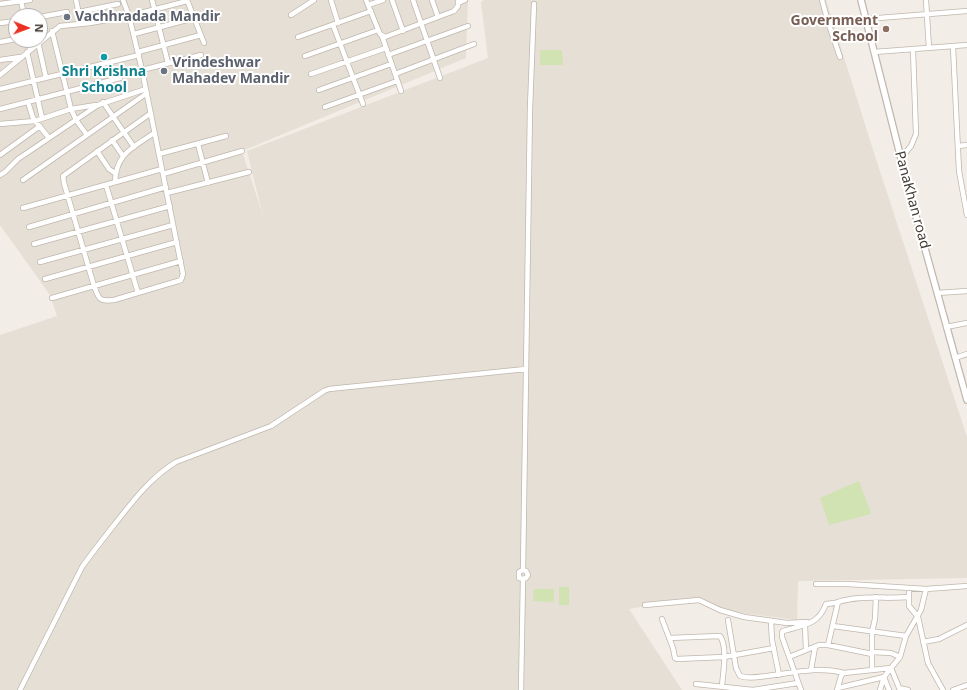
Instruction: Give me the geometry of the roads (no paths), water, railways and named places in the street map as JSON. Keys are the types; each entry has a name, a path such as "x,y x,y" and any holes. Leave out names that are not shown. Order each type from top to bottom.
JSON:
{"street":[{"path":"0,4 30,0"},
{"path":"76,0 81,24"},
{"path":"123,0 134,34 142,70 151,113 162,172 170,206 183,274 181,280 114,300 103,301 99,298 94,286 63,178 65,174 151,113"},
{"path":"152,0 168,64"},
{"path":"48,34 60,26 129,16 187,0 204,44"},
{"path":"291,15 315,0"},
{"path":"331,0 340,44 363,104"},
{"path":"383,0 367,2 378,30 382,36 401,91"},
{"path":"392,0 402,31"},
{"path":"413,0 440,78"},
{"path":"432,0 438,17"},
{"path":"382,36 390,36 438,17 456,9 458,1 465,0"},
{"path":"822,0 840,57"},
{"name":"PanaKhan road","path":"861,0 946,327 967,398"},
{"path":"926,0 929,48"},
{"path":"79,12 118,4"},
{"path":"521,690 523,579 519,578 518,574 523,570 530,108 534,4"},
{"path":"298,37 371,11"},
{"path":"866,19 967,11"},
{"path":"48,16 67,12"},
{"path":"134,34 194,18"},
{"path":"388,55 468,26"},
{"path":"305,56 378,30"},
{"path":"52,31 71,109 76,120 87,135"},
{"path":"0,89 62,74 201,35"},
{"path":"395,74 474,44"},
{"path":"874,52 967,46"},
{"path":"952,47 959,171 967,215"},
{"path":"0,75 30,48"},
{"path":"39,48 46,78"},
{"path":"312,74 386,48"},
{"path":"28,50 33,81 42,118"},
{"path":"901,158 911,146 916,134 913,50"},
{"path":"142,70 201,55"},
{"path":"0,60 21,56"},
{"path":"319,90 391,64"},
{"path":"0,109 120,78"},
{"path":"325,107 397,81"},
{"path":"0,175 18,159 98,105 146,91"},
{"path":"23,180 114,116 146,91"},
{"path":"28,102 31,114 35,121 49,138"},
{"path":"104,102 134,147"},
{"path":"0,124 35,121 71,109 98,105"},
{"path":"0,155 40,126"},
{"path":"115,182 119,161 134,147 154,133"},
{"path":"159,154 226,136"},
{"path":"112,140 123,156"},
{"path":"198,144 208,183"},
{"path":"958,146 967,145"},
{"path":"97,151 107,166 116,174"},
{"path":"23,208 115,182 203,162 242,151"},
{"path":"167,193 249,172"},
{"path":"106,185 138,293"},
{"path":"29,227 166,188"},
{"path":"34,244 170,206"},
{"path":"40,262 173,224"},
{"path":"46,279 177,242"},
{"path":"52,298 181,261"},
{"path":"937,293 967,291"},
{"path":"946,327 967,323"},
{"path":"955,358 967,354"},
{"path":"20,690 86,561 139,495 166,469 176,462 271,426 329,389 526,369"},
{"path":"816,584 848,584 926,589 967,586"},
{"path":"909,588 909,606 918,616 928,663 943,690"},
{"path":"880,690 884,677 900,657 906,636 918,616 923,604 926,589"},
{"path":"801,690 794,673 782,632 805,625 822,615 826,604 848,599 876,597 890,599 908,597"},
{"path":"872,670 872,632 876,615 876,597"},
{"path":"645,606 699,600 729,613 787,623 811,622"},
{"path":"828,645 838,602"},
{"path":"662,619 673,648 674,658 677,659 724,657 774,648"},
{"path":"728,620 734,655 740,676 749,678 811,670 837,671 844,673 891,668"},
{"path":"771,621 774,648 780,675"},
{"path":"805,625 806,650"},
{"path":"924,642 939,640 967,625"},
{"path":"833,626 906,636"},
{"path":"669,638 718,636 721,638 724,657 722,686"},
{"path":"789,657 819,645 828,645 872,653 891,653 900,657"},
{"path":"811,670 815,647"},
{"path":"891,668 900,689 908,690"},
{"path":"844,673 841,676 838,689 884,677"},
{"path":"884,677 888,690"},
{"path":"696,684 759,690 787,688 798,683"},
{"path":"953,690 967,685"}],"place":[{"name":"Vachhradada Mandir","path":"67,17"},
{"name":"Government School","path":"886,29"},
{"name":"Shri Krishna School","path":"104,57"},
{"name":"Vrindeshwar Mahadev Mandir","path":"164,71"}]}
